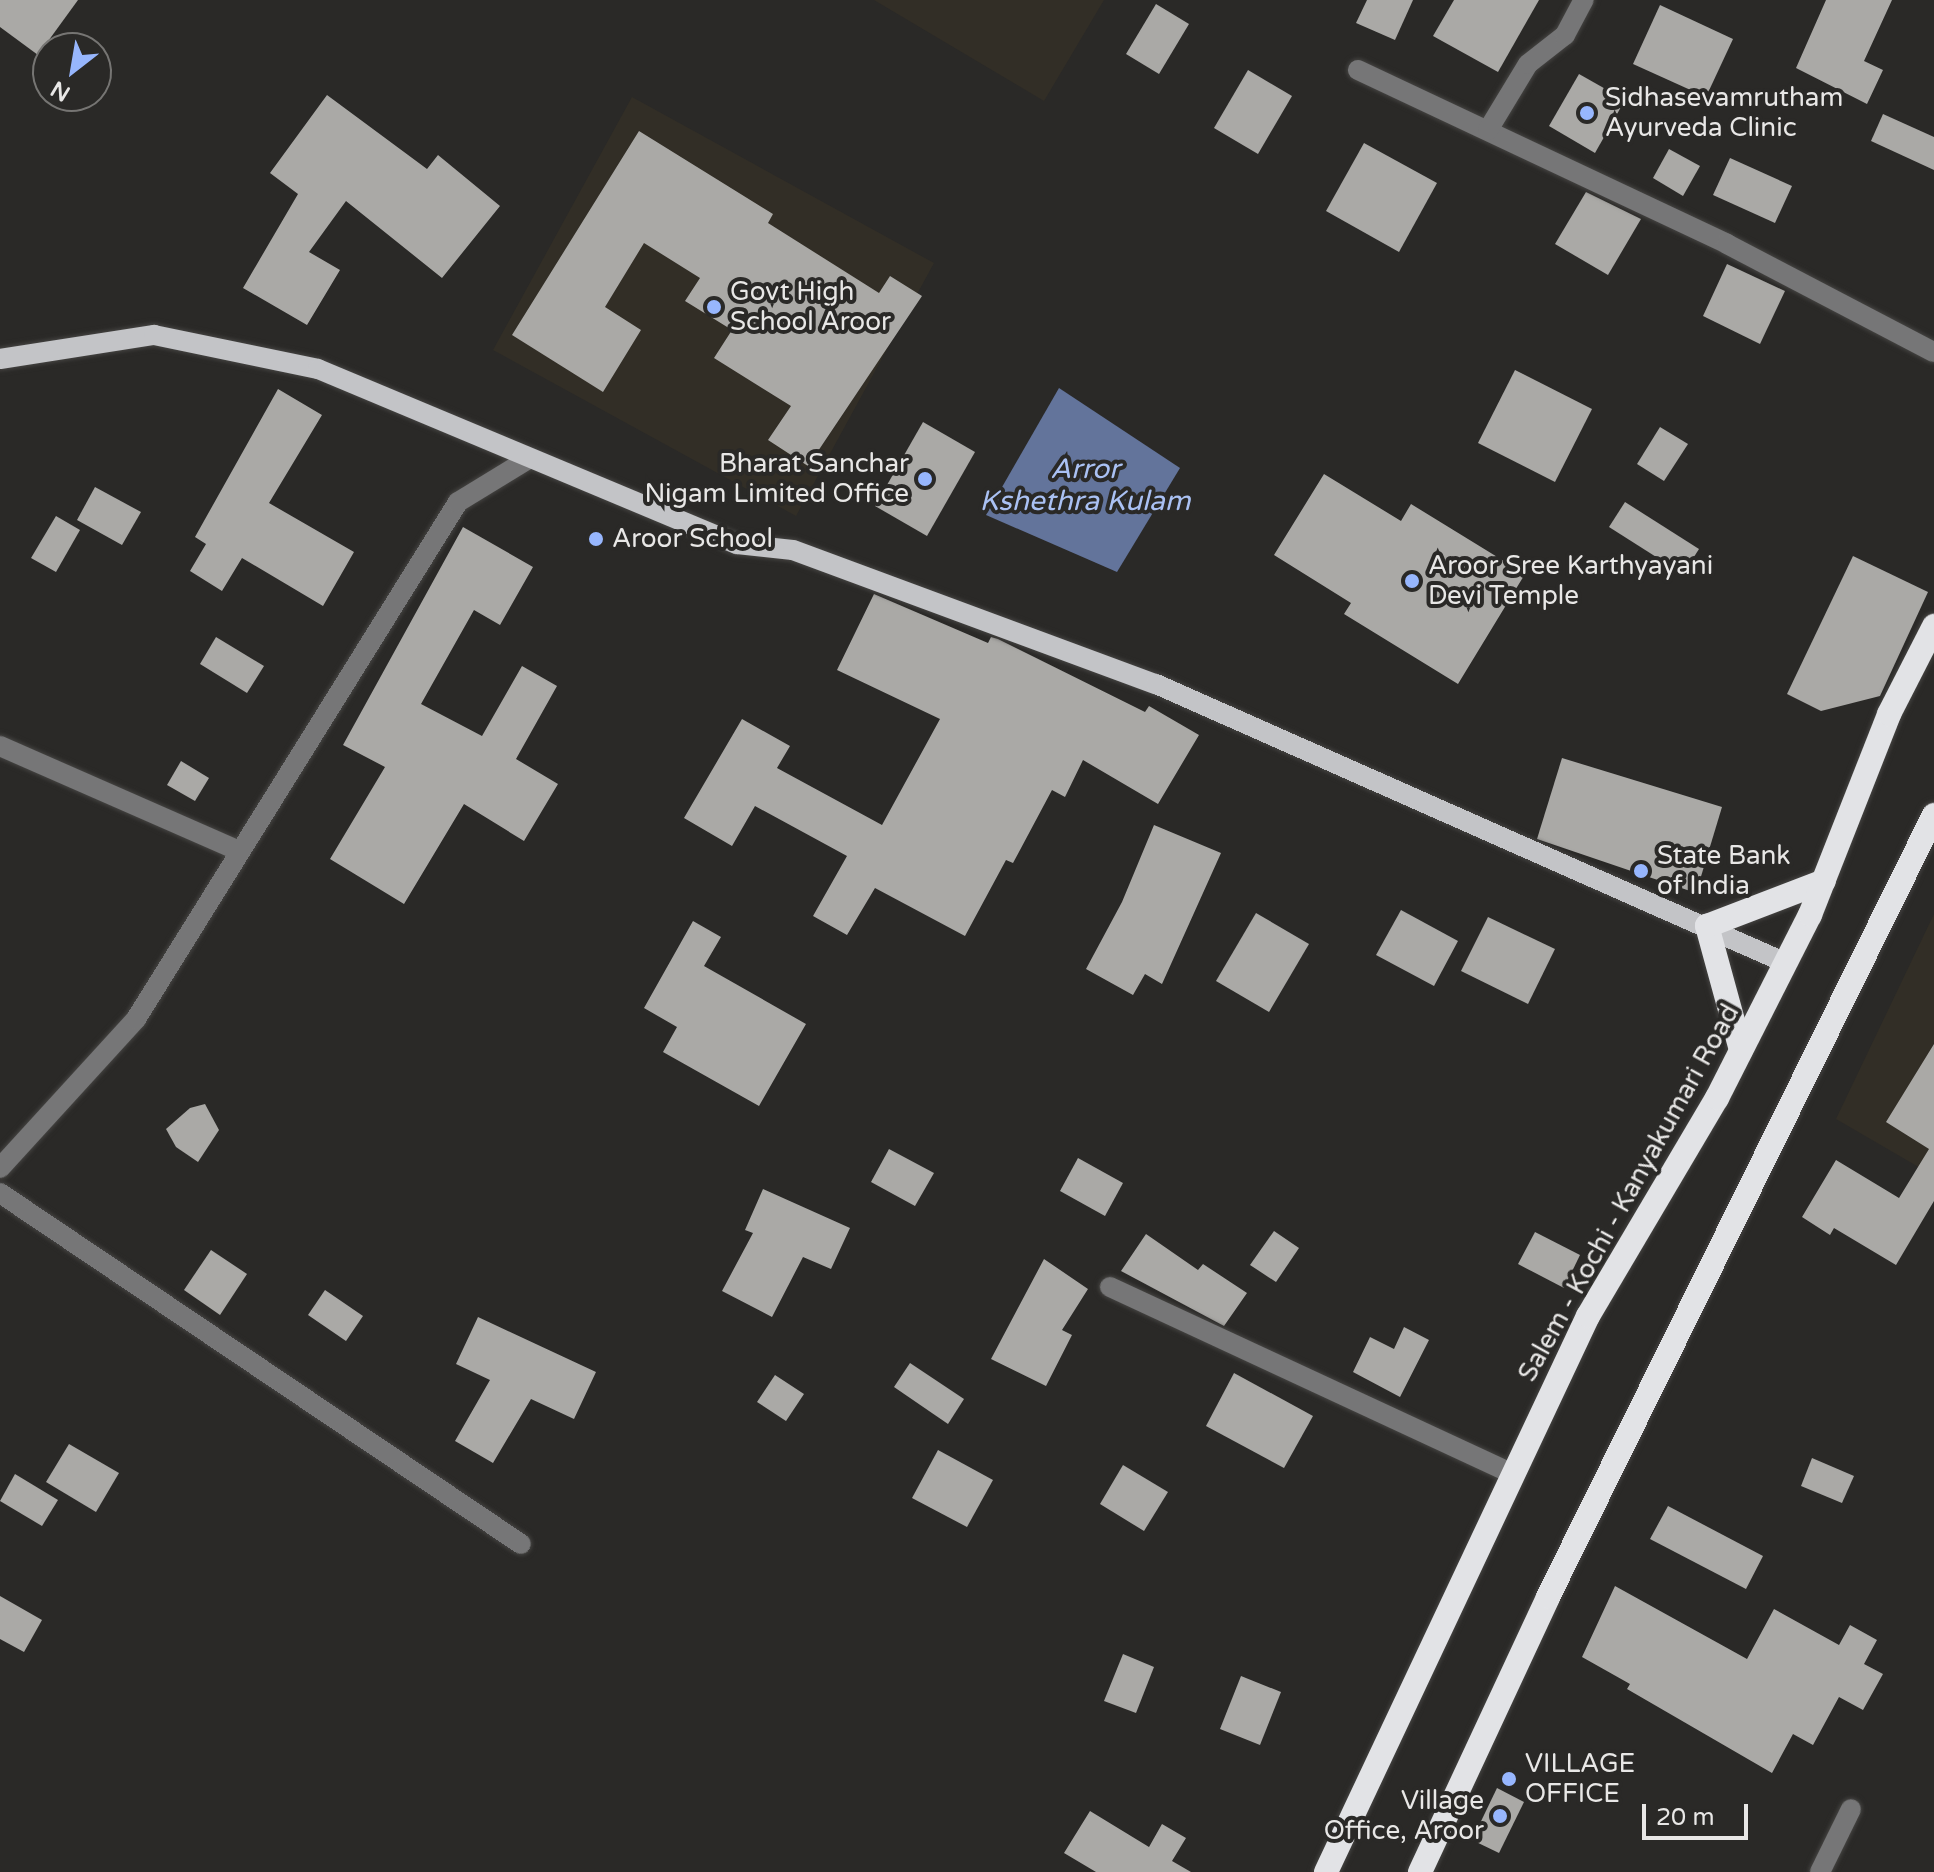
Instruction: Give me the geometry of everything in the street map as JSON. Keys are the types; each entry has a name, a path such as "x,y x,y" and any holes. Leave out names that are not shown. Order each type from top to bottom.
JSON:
{"highway":[{"name":"Salem - Kochi - Kanyakumari Road","path":"1326,1872 1588,1316 1741,1050 1786,963 1824,881 1889,714 1934,626"},
{"path":"1420,1872 1555,1583 1934,815"},
{"path":"1741,1050 1707,926 1824,881"}],"main road":[{"path":"0,359 154,335 318,369 737,544 793,550 1156,684 1786,963"}],"street":[{"path":"1488,130 1528,64 1565,35 1584,0"},
{"path":"1358,70 1727,244 1934,352"},
{"path":"0,1168 136,1019 458,502 530,458"},
{"path":"0,746 239,851"},
{"path":"0,1193 521,1544"},
{"path":"1110,1287 1513,1474"},
{"path":"1820,1872 1851,1809"}],"shaded area":[{"path":"874,0 1104,0 1044,101"},
{"name":"Govt High School Aroor","path":"632,97 934,263 796,516 493,350"},
{"path":"1934,914 1934,1176 1836,1119"}],"water":[{"name":"Arror Kshethra Kulam","path":"1059,388 1180,468 1117,572 986,515"}],"building":[{"path":"0,0 78,0 55,32 32,32 32,51 0,27"},
{"path":"1367,0 1413,0 1395,40 1356,23"},
{"path":"1454,0 1539,0 1498,72 1433,36"},
{"path":"1826,0 1892,0 1864,61 1883,70 1867,104 1796,68"},
{"path":"1156,4 1189,24 1159,74 1126,54"},
{"path":"1660,5 1733,39 1706,97 1633,64"},
{"path":"1248,70 1292,96 1258,154 1214,128"},
{"name":"Sidhasevamrutham Ayurveda Clinic","path":"1579,74 1625,100 1595,153 1549,126"},
{"path":"327,95 427,169 438,155 500,206 442,278 346,201 309,252 340,270 307,325 243,288 298,194 270,173"},
{"path":"1883,114 1934,137 1934,170 1871,141"},
{"path":"639,131 773,214 768,223 879,293 890,276 922,296 808,466 768,440 791,406 714,358 732,330 685,301 700,278 644,243 605,307 641,330 603,392 512,335"},
{"path":"1364,143 1437,183 1399,252 1326,211"},
{"path":"1669,149 1700,166 1683,196 1653,178"},
{"path":"1730,158 1792,186 1775,223 1713,195"},
{"path":"1586,192 1641,219 1608,275 1555,244"},
{"path":"1727,264 1785,291 1760,344 1703,316"},
{"path":"1515,370 1592,409 1555,482 1478,443"},
{"path":"278,389 322,415 269,503 354,552 323,606 242,558 222,591 190,571 206,544 195,537"},
{"name":"Bharat Sanchar Nigam Limited Office","path":"923,422 975,452 927,536 875,506"},
{"path":"1660,427 1688,444 1664,481 1637,464"},
{"name":"Aroor Sree Karthyayani Devi Temple","path":"1324,474 1401,521 1411,504 1525,574 1458,684 1344,614 1351,603 1274,555"},
{"path":"95,487 141,512 122,545 77,520"},
{"path":"1625,502 1699,549 1683,574 1609,527"},
{"path":"56,516 80,530 56,572 31,558"},
{"path":"463,527 533,567 500,625 474,610 421,704 482,736 522,666 557,686 516,759 558,784 524,841 464,804 404,904 330,859 385,767 343,745"},
{"path":"1853,556 1928,592 1880,696 1821,711 1787,694"},
{"path":"874,594 988,643 991,637 998,639 1145,712 1149,706 1199,735 1158,804 1083,760 1065,797 1052,790 1013,863 1006,860 965,936 875,888 847,935 813,916 847,856 755,806 732,846 684,818 742,719 790,746 777,768 882,825 940,719 837,670"},
{"path":"216,637 264,666 247,693 200,664"},
{"path":"1562,758 1722,807 1696,893 1537,839"},
{"path":"181,761 209,778 195,801 167,785"},
{"path":"1154,825 1221,853 1162,984 1145,974 1133,995 1086,969 1122,902"},
{"path":"1401,910 1458,941 1434,986 1376,955"},
{"path":"1256,913 1309,944 1269,1012 1216,981"},
{"path":"1488,917 1555,949 1528,1004 1461,971"},
{"path":"693,921 721,937 704,966 806,1024 759,1106 663,1052 677,1027 644,1008"},
{"path":"1934,1044 1934,1201 1896,1265 1834,1228 1830,1235 1802,1217 1836,1160 1899,1198 1929,1149 1886,1122"},
{"path":"205,1104 219,1130 198,1162 176,1147 166,1129 190,1108"},
{"path":"889,1149 934,1173 915,1206 871,1182"},
{"path":"1078,1158 1123,1183 1105,1216 1060,1191"},
{"path":"763,1189 850,1228 831,1269 803,1257 772,1317 722,1291 753,1233 745,1230"},
{"path":"1274,1231 1299,1248 1276,1282 1250,1265"},
{"path":"1535,1232 1580,1255 1564,1288 1518,1264"},
{"path":"1146,1234 1198,1270 1203,1264 1247,1293 1224,1326 1121,1271"},
{"path":"211,1250 247,1274 220,1315 184,1290"},
{"path":"1044,1259 1088,1289 1062,1330 1072,1335 1046,1386 991,1359"},
{"path":"325,1290 363,1316 346,1341 308,1315"},
{"path":"478,1317 596,1372 574,1419 531,1399 493,1463 455,1441 490,1380 456,1364"},
{"path":"1404,1327 1429,1340 1400,1397 1353,1372 1370,1337 1394,1349"},
{"path":"910,1363 964,1399 948,1424 894,1387"},
{"path":"1234,1373 1313,1416 1284,1468 1206,1426"},
{"path":"775,1375 804,1394 786,1421 757,1402"},
{"path":"69,1444 119,1473 96,1512 46,1482"},
{"path":"938,1450 993,1480 967,1527 912,1498"},
{"path":"1812,1458 1854,1476 1842,1503 1801,1486"},
{"path":"1123,1465 1168,1492 1144,1531 1100,1504"},
{"path":"15,1474 58,1500 42,1526 0,1501"},
{"path":"1668,1506 1763,1556 1746,1589 1650,1539"},
{"path":"1615,1586 1747,1659 1774,1609 1839,1645 1850,1625 1877,1640 1864,1664 1883,1674 1863,1710 1839,1697 1813,1745 1793,1734 1772,1773 1627,1689 1630,1684 1582,1657"},
{"path":"0,1596 42,1620 24,1652 0,1639"},
{"path":"1123,1654 1154,1667 1136,1713 1104,1701"},
{"path":"1241,1676 1281,1692 1260,1745 1220,1729"},
{"name":"Village Office, Aroor","path":"1497,1788 1524,1802 1499,1853 1472,1840"},
{"path":"1090,1811 1149,1847 1162,1824 1186,1838 1172,1861 1191,1872 1096,1872 1064,1853"}],"place":[{"name":"Sidhasevamrutham Ayurveda Clinic","path":"1587,113"},
{"name":"Govt High School Aroor","path":"714,307"},
{"name":"Bharat Sanchar Nigam Limited Office","path":"925,479"},
{"name":"Aroor School","path":"596,539"},
{"name":"Aroor Sree Karthyayani Devi Temple","path":"1412,581"},
{"name":"State Bank of India","path":"1641,871"},
{"name":"VILLAGE OFFICE","path":"1509,1779"},
{"name":"Village Office, Aroor","path":"1500,1816"}]}
